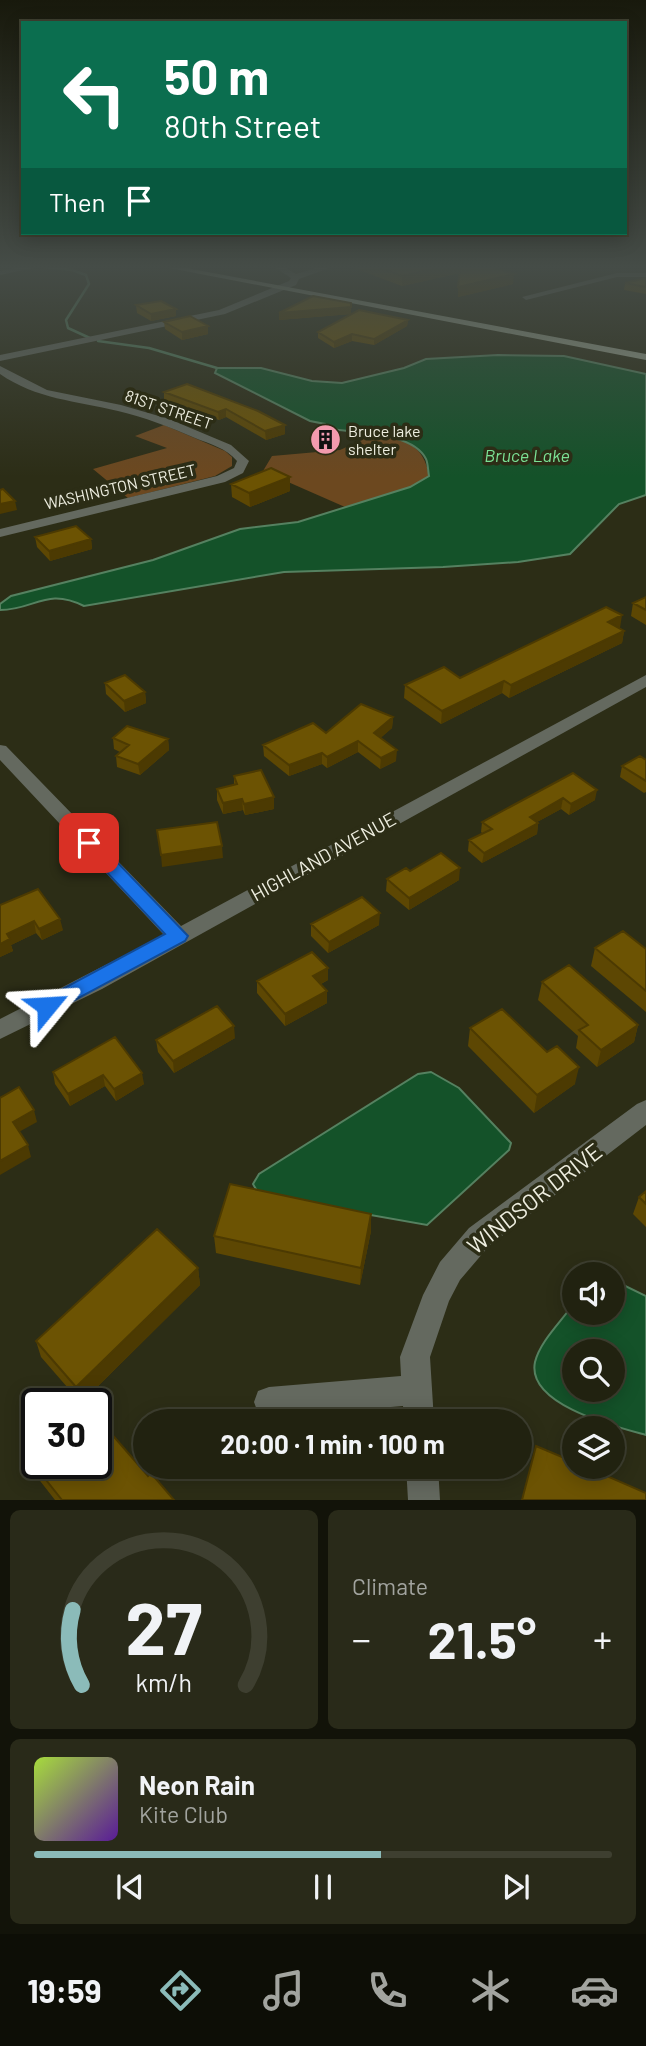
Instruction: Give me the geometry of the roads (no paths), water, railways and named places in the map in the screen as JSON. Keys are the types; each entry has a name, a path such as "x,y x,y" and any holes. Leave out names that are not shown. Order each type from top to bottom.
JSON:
{"main road":[{"path":"540,337 646,357"}],"street":[{"path":"0,358 101,337"},
{"name":"81ST STREET","path":"0,369 24,386 46,395 120,408 176,426 234,451 242,458 243,464"},
{"name":"WASHINGTON STREET","path":"0,533 205,484 231,475 243,464"},
{"name":"HIGHLAND AVENUE","path":"0,1030 178,936 646,680"},
{"path":"0,750 178,936"},
{"name":"WINDSOR DRIVE","path":"418,1409 415,1357 437,1295 462,1254 479,1237 646,1111"},
{"path":"269,1402 417,1390"},
{"path":"423,1479 424,1500"}],"water":[{"name":"Bruce Lake","path":"498,355 564,356 646,374 646,495 619,504 570,554 518,562 443,567 284,572 84,606 71,601 50,599 0,610 0,604 11,596 153,560 240,529 298,522 410,487 429,476 426,459 408,443 381,435 327,428 325,424 310,421 215,373 217,368 261,368 312,381 342,383 404,368 426,359"},
{"path":"431,1072 459,1088 511,1143 509,1150 427,1225 280,1199 257,1191 253,1184 259,1174 418,1074"},
{"path":"625,1286 646,1296 646,1435 625,1429 625,1416 586,1416 559,1402 544,1390 536,1377 535,1362 562,1318 562,1325 625,1325"}],"waterway":[{"path":"88,337 92,339"},
{"path":"98,341 149,348 217,368"}],"place":[{"name":"Bruce lake shelter","path":"325,439"}]}
